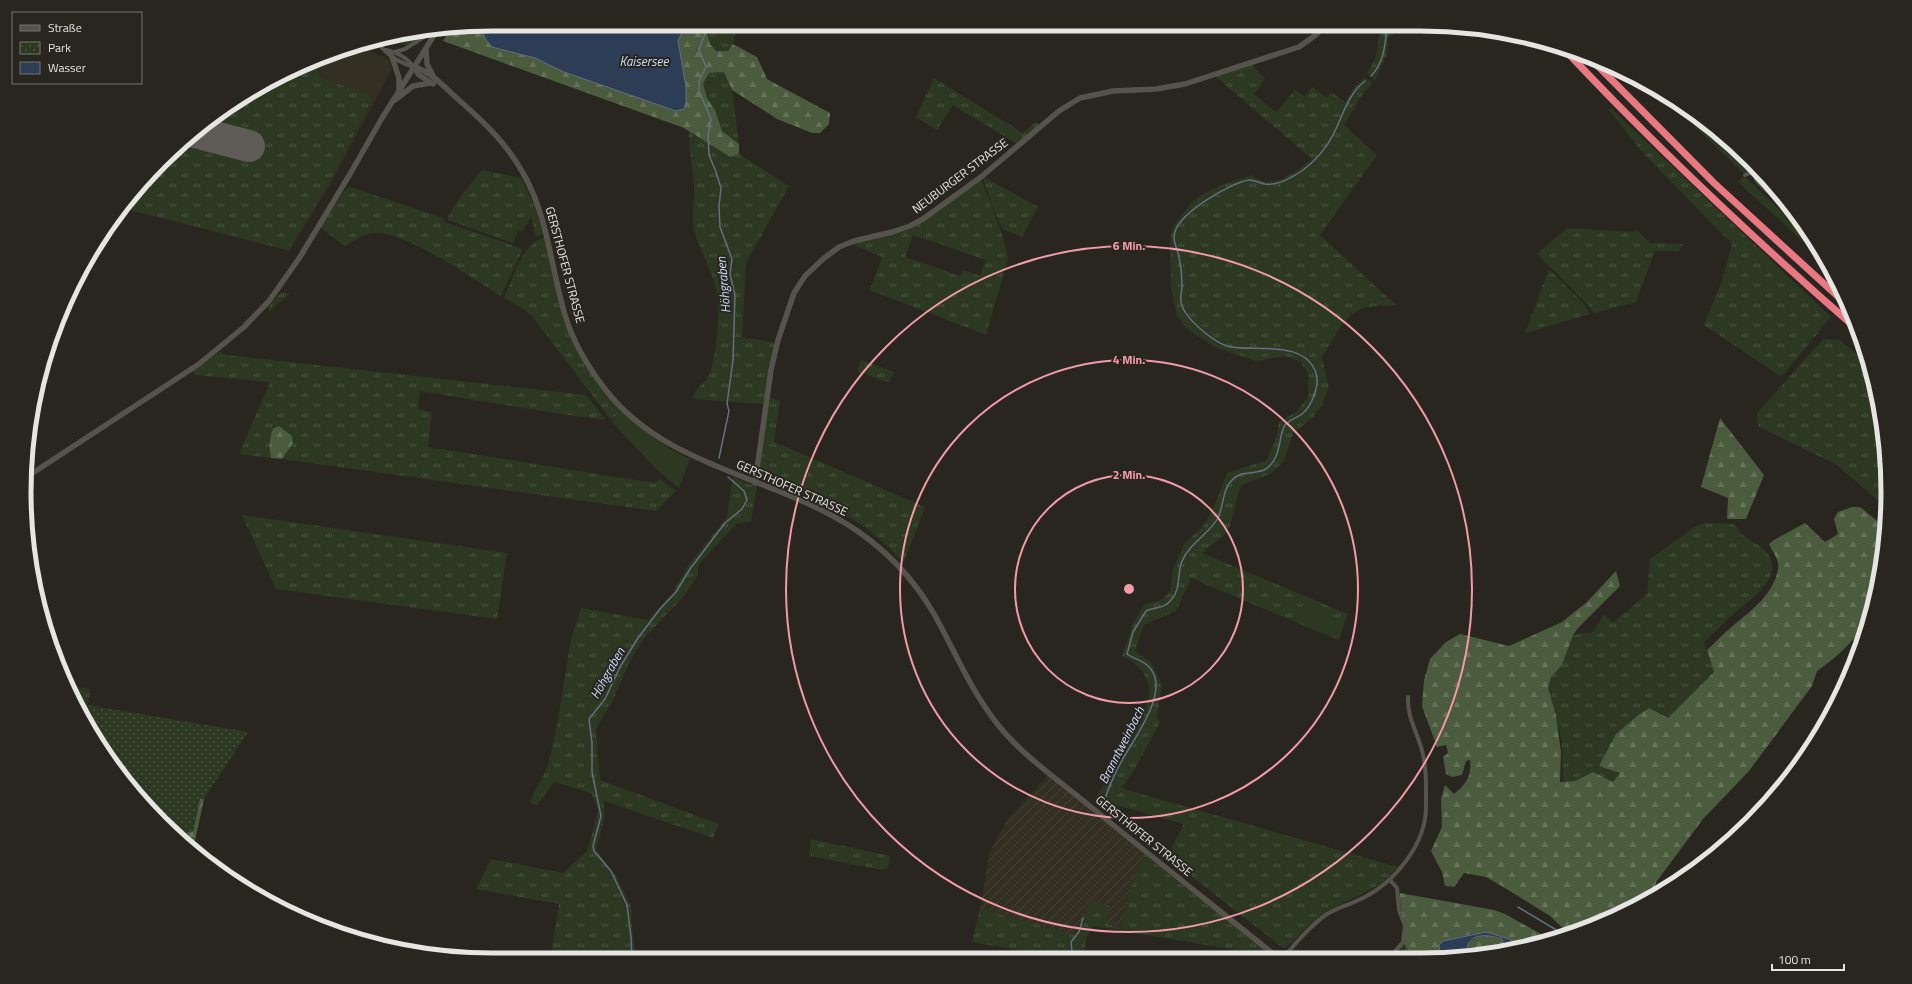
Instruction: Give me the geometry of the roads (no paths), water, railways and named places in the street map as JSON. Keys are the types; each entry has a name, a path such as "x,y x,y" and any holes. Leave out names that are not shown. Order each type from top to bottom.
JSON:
{"highway":[{"path":"1571,56 1712,197 1848,321"},
{"path":"1600,68 1714,183 1835,292"}],"main road":[{"name":"NEUBURGER STRASSE","path":"755,483 771,370 778,340 794,294 804,276 823,259 839,247 854,241 892,232 910,226 923,219 981,177 1059,111 1080,98 1113,91 1156,90 1185,84 1299,47 1320,31"},
{"path":"32,474 198,364 255,316 278,290 300,257 433,35"},
{"path":"426,48 427,64 433,76"},
{"path":"393,55 399,78 399,90"},
{"name":"GERSTHOFER STRASSE","path":"414,67 419,75 446,90"},
{"name":"GERSTHOFER STRASSE","path":"414,67 423,69 433,76 446,90 492,130 524,175 540,213 566,318 581,353 611,396 624,411 645,428 693,457 834,517 865,537 889,556 910,579 926,602 969,683 999,726 1012,740 1089,806 1272,953"},
{"path":"392,103 413,86 432,83"}],"street":[{"path":"1313,31 1317,34"},
{"path":"393,55 425,36"},
{"path":"381,45 403,64 414,67"},
{"path":"1745,174 1752,172"},
{"path":"1288,953 1308,930 1326,915 1336,909 1363,898 1390,880 1413,850 1422,830 1426,810 1426,780 1421,748 1410,718 1408,697"},
{"path":"1390,880 1397,888 1399,910 1405,926 1403,942 1394,953"}],"water":[{"name":"Kaisersee","path":"482,31 683,31 678,41 686,87 686,102 684,109 676,111 564,72 535,58 492,47 485,39"},
{"path":"1486,932 1509,939 1515,943 1504,945 1502,939 1483,936 1473,939 1469,943 1467,950 1440,952 1439,945 1443,941"}],"waterway":[{"name":"Höhgraben","path":"706,31 699,49 706,67 699,81 699,91 711,119 708,136 709,155 721,188 719,206 720,227 732,259 730,274 735,295 733,360 727,404 729,411 719,458"},
{"name":"Branntweinbach","path":"1371,76 1382,59 1386,31"},
{"name":"Branntweinbach","path":"1103,804 1117,769 1147,717 1153,704 1156,690 1155,678 1150,668 1127,654 1133,632 1146,611 1165,605 1174,596 1178,587 1182,561 1189,549 1210,529 1218,518 1226,489 1229,484 1239,475 1262,471 1271,464 1275,459 1285,425 1306,410 1312,401 1317,383 1316,373 1310,362 1301,355 1276,349 1238,348 1227,346 1206,334 1192,321 1183,308 1181,302 1181,271 1174,237 1176,228 1183,219 1204,201 1229,187 1249,180 1265,184 1275,184 1290,178 1303,170 1316,158 1328,143 1350,98 1365,81"},
{"name":"Höhgraben","path":"632,953 627,905 611,871 594,851 593,846 601,816 592,772 592,743 589,719 605,699 620,667 638,638 660,609 676,592 690,569 725,523 742,509 747,500 744,491 728,477"},
{"path":"1518,907 1559,932"},
{"name":"Branntweinbach","path":"1072,953 1071,942 1079,932 1083,918"}]}
